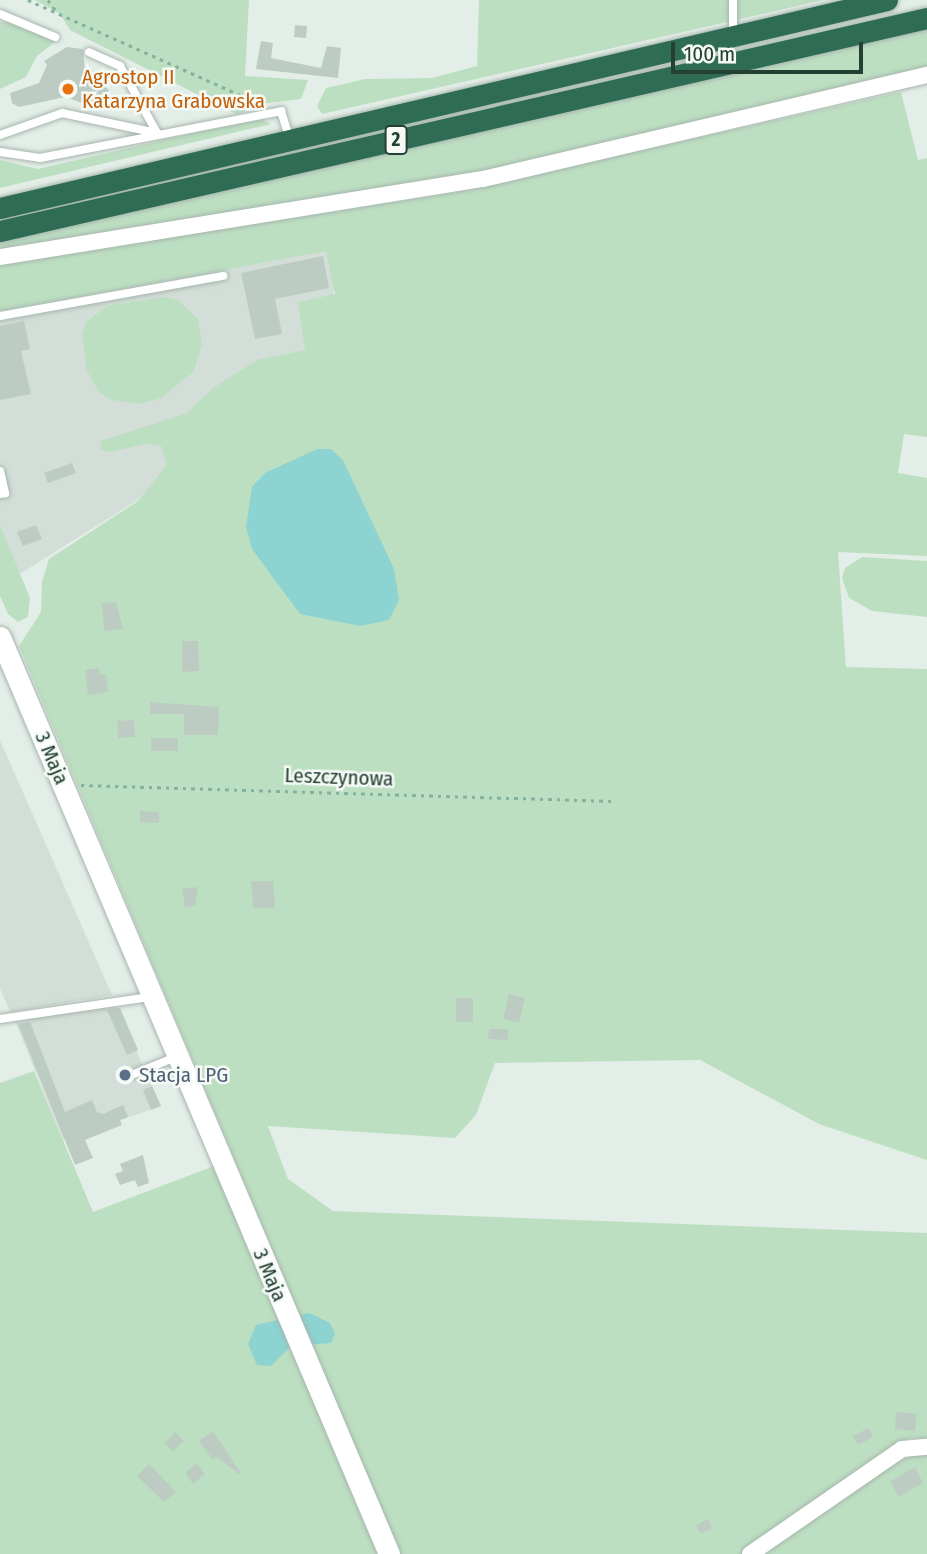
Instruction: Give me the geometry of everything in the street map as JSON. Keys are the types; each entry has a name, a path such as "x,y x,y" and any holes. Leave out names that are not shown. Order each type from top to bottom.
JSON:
{"highway":[{"name":"2","path":"0,208 887,0"},
{"name":"2","path":"0,231 927,18"}],"street":[{"path":"0,257 484,179 927,75"},
{"name":"3 Maja","path":"0,637 389,1554"},
{"path":"750,1554 902,1449 927,1447"}],"lane":[{"path":"733,0 733,36"},
{"path":"0,14 55,37"},
{"path":"89,52 120,66 157,133"},
{"path":"0,152 40,158 157,133 281,111 290,140"},
{"path":"0,135 62,113 157,133"},
{"path":"0,316 223,276"},
{"path":"0,471 5,493 0,494"},
{"path":"0,1019 152,996"},
{"path":"134,1074 178,1056"}],"path":[{"path":"28,0 259,101 265,113"},
{"path":"48,0 58,14"},
{"name":"Leszczynowa","path":"64,784 613,801"}],"shaded area":[{"path":"346,227 315,389 18,575 0,526 0,306"},
{"path":"0,740 112,995 10,1012 0,988"},
{"path":"116,1006 161,1106 63,1140 15,1021"}],"green space":[{"path":"35,0 249,0 245,76 308,80 301,99 252,105 249,110 236,114 70,30 60,14"},
{"path":"479,0 823,0 322,114 317,106 326,88 365,79 432,78 477,66"},
{"path":"0,22 16,23 55,42 37,56 26,77 0,89"},
{"path":"927,25 927,69 484,173 0,249 0,238"},
{"path":"901,92 918,160 927,158 927,437 904,434 898,473 927,478 927,556 838,552 846,667 927,669 927,1160 819,1124 700,1060 495,1063 476,1115 455,1138 268,1126 288,1179 333,1211 927,1233 927,1439 910,1438 891,1446 870,1464 877,1474 905,1458 927,1452 927,1554 765,1554 812,1521 811,1508 742,1554 400,1554 19,646 41,612 42,582 49,559 138,501 167,465 161,446 145,444 109,452 100,449 101,441 187,413 213,388 257,360 305,350 298,302 335,294 326,251 0,311 0,264 457,192"},
{"path":"258,118 271,124 0,188 0,160 38,169"},
{"path":"164,297 178,300 198,319 202,345 194,371 161,398 138,404 112,400 100,393 87,371 82,335 86,322 107,306"},
{"path":"0,525 30,598 28,617 18,622 8,614 0,596"},
{"path":"862,557 927,561 927,617 872,611 849,598 842,578 845,568"},
{"path":"34,1071 93,1212 214,1166 380,1554 0,1554 0,1083"}],"water":[{"path":"317,449 331,449 343,460 394,569 399,600 389,620 361,626 300,614 252,549 246,527 252,487 265,473"},
{"path":"309,1313 330,1323 335,1334 331,1343 291,1346 271,1366 257,1365 248,1344 256,1325"}],"building":[{"path":"295,25 307,26 306,38 294,37"},
{"path":"261,41 273,43 271,58 321,68 327,46 341,48 338,78 256,69"},
{"path":"67,47 83,49 85,71 109,90 105,103 97,108 65,97 19,107 12,103 10,93 39,83 47,65 44,61"},
{"path":"323,256 329,288 275,299 282,334 255,339 241,273"},
{"path":"24,321 30,349 21,351 31,394 0,400 0,326"},
{"path":"72,463 76,473 48,483 44,473"},
{"path":"36,525 42,539 23,546 17,532"},
{"path":"116,602 123,629 104,631 102,603"},
{"path":"182,641 198,641 199,671 182,672"},
{"path":"99,668 100,675 106,674 108,692 88,695 85,670"},
{"path":"150,702 219,707 218,735 184,735 184,714 150,714"},
{"path":"134,720 135,737 118,738 117,721"},
{"path":"151,738 178,738 178,751 151,751"},
{"path":"140,811 159,812 159,823 140,822"},
{"path":"251,881 273,881 275,908 253,908"},
{"path":"198,887 195,906 185,907 182,889"},
{"path":"509,994 525,998 519,1023 503,1019"},
{"path":"456,998 473,998 473,1022 456,1022"},
{"path":"120,1008 138,1050 127,1055 107,1010"},
{"path":"30,1022 65,1112 92,1100 97,1112 103,1114 123,1105 128,1117 120,1120 122,1125 85,1140 93,1158 75,1165 18,1024"},
{"path":"489,1029 508,1029 508,1040 488,1039"},
{"path":"152,1086 161,1106 151,1110 143,1090"},
{"path":"143,1155 149,1183 138,1187 135,1180 120,1185 115,1174 123,1171 120,1164"},
{"path":"896,1412 917,1414 915,1431 895,1429"},
{"path":"869,1428 873,1437 858,1445 853,1436"},
{"path":"213,1431 241,1473 217,1457 213,1460 199,1441"},
{"path":"175,1432 184,1441 173,1451 165,1443"},
{"path":"197,1463 205,1474 193,1484 185,1473"},
{"path":"149,1464 176,1492 164,1502 137,1476"},
{"path":"915,1467 923,1483 898,1497 890,1481"},
{"path":"708,1519 712,1528 700,1534 696,1525"}],"place":[{"name":"Agrostop II Katarzyna Grabowska","path":"68,89"},
{"name":"Stacja LPG","path":"125,1075"}]}
